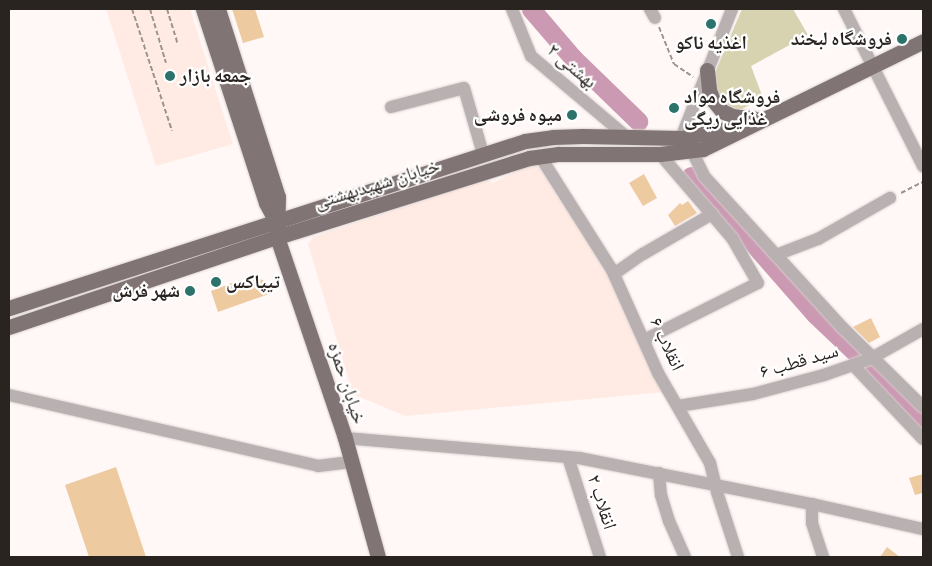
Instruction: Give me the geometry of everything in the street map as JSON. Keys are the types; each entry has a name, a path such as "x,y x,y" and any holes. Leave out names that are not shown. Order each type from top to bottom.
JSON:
{"main road":[{"name":"خیابان حمزه","path":"203,9 345,438 378,557"},
{"name":"خیابان حمزه","path":"218,9 278,197 277,229"},
{"name":"خیابان شهیدبهشتی","path":"9,308 277,229 529,158 559,154 660,154 703,149 764,121 923,41"},
{"path":"704,76 713,100 722,111 732,116 764,121"},
{"name":"خیابان شهیدبهشتی","path":"9,327 483,154 526,141 552,137 682,138 764,121"}],"street":[{"name":"بهشتی ۲","path":"512,9 531,56 628,138"},
{"path":"732,9 704,76 682,138 686,152 704,176 776,255 923,407"},
{"path":"844,9 923,166"},
{"path":"391,107 464,88 483,154"},
{"path":"644,340 758,283 732,238 660,154"},
{"name":"انقلاب ۶","path":"540,156 590,232 614,274 658,372 710,463 738,557"},
{"path":"776,255 818,239 890,198"},
{"path":"614,274 643,254 712,214"},
{"name":"سید قطب ۶","path":"678,406 753,394 853,365 873,357 923,328"},
{"path":"853,365 923,438"},
{"path":"9,395 318,466 351,462"},
{"path":"345,438 568,457 715,484 923,529"},
{"name":"انقلاب ۲","path":"568,457 600,557"},
{"path":"659,473 661,495 669,521 685,557"},
{"path":"812,504 812,524 823,557"}],"path":[{"path":"132,9 172,131"},
{"path":"150,9 166,63"},
{"path":"167,9 178,44"},
{"path":"652,13 674,64 704,76"},
{"path":"890,198 923,182"}],"shaded area":[{"name":"جمعه بازار","path":"106,9 190,9 233,144 156,166"},
{"path":"742,9 793,9 808,35 751,66 763,98 742,109 733,109 718,96 713,87 714,75"},
{"path":"537,164 611,279 664,392 405,416 353,394 308,244 313,237 486,179 493,183 526,166"}],"building":[{"path":"232,9 255,9 264,37 243,43"},
{"path":"644,174 657,198 643,206 629,183"},
{"path":"688,201 697,213 675,226 668,215 680,203 682,205"},
{"path":"253,275 266,282 269,294 218,312 211,291"},
{"path":"871,318 880,337 869,343 853,327"},
{"path":"116,467 146,557 89,557 65,485"},
{"path":"923,474 923,493 915,495 909,478"},
{"path":"887,547 900,557 880,557"}],"waterway":[{"path":"531,9 573,58 638,121"},
{"path":"691,176 815,314 858,355"},
{"path":"871,367 923,421"}],"place":[{"name":"اغذیه ناکو","path":"711,24"},
{"name":"فروشگاه لبخند","path":"902,39"},
{"name":"جمعه بازار","path":"170,76"},
{"name":"فروشگاه مواد غذایی ریگی","path":"674,108"},
{"name":"میوه فروشی","path":"572,115"},
{"name":"تیپاکس","path":"216,282"},
{"name":"شهر فرش","path":"190,291"}]}
